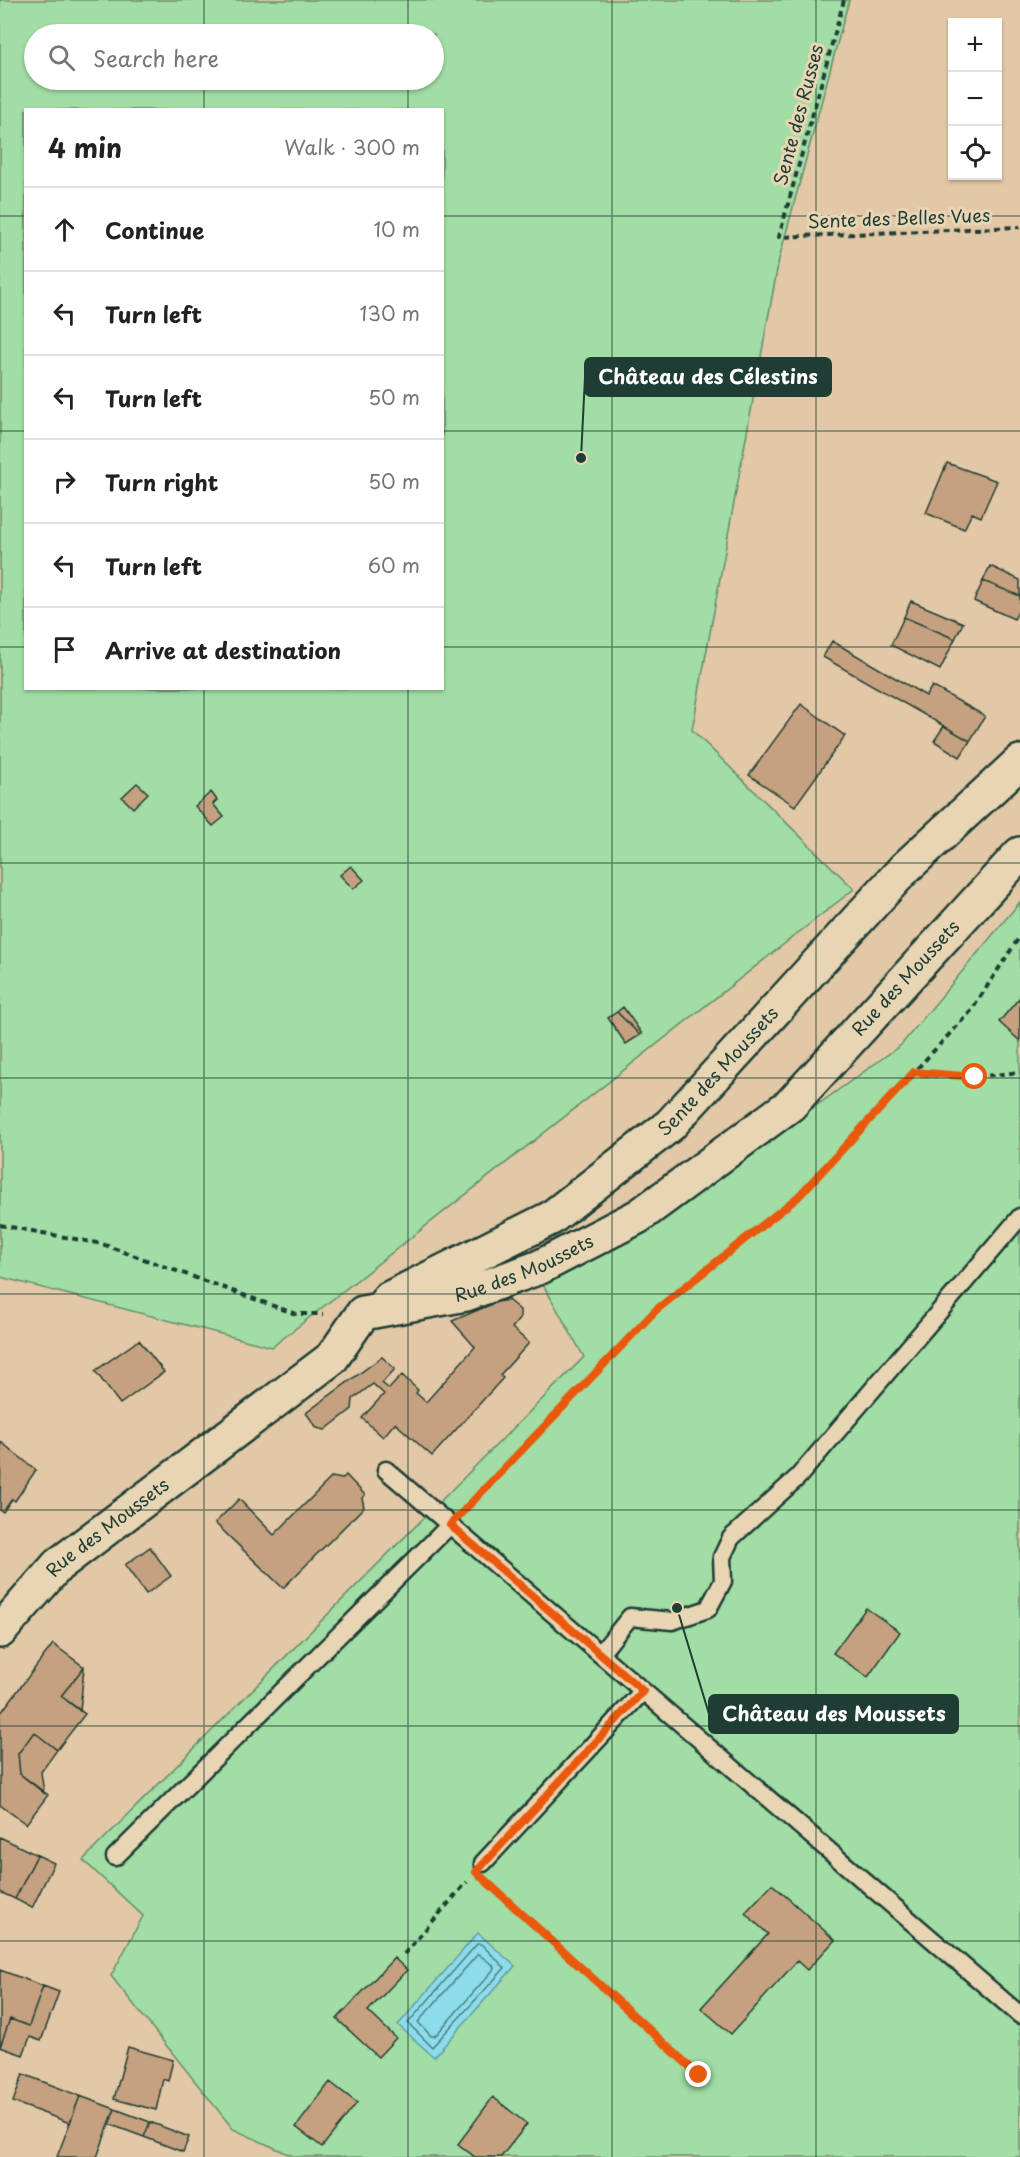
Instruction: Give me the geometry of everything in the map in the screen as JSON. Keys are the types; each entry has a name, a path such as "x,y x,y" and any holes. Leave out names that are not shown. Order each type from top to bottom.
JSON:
{"street":[{"name":"Sente des Moussets","path":"363,1313 417,1282 551,1218 670,1125 905,868 1020,762"},
{"name":"Rue des Moussets","path":"0,1631 58,1565 332,1358 363,1313 466,1294 540,1267 639,1216 790,1105 1020,854"}],"lane":[{"path":"600,1654 630,1617 672,1621 708,1609 723,1581 722,1557 731,1538 798,1477 1020,1217"},
{"path":"386,1470 1020,2014"},
{"path":"115,1857 450,1525"},
{"path":"480,1868 643,1691"}],"path":[{"name":"Sente des Russes","path":"780,237 844,0"},
{"name":"Sente des Belles Vues","path":"780,237 1020,228"},
{"path":"450,1525 656,1310 798,1197 971,1011 1020,936"},
{"path":"914,1072 975,1077 1020,1072"},
{"path":"0,1225 102,1244 296,1314 363,1313"},
{"path":"404,1954 480,1868 699,2075"}],"green space":[{"path":"0,0 849,0 779,259 692,730 854,889 272,1347 0,1277"},
{"path":"1020,902 1020,2157 295,2157 233,2129 111,1976 143,1916 83,1860 584,1357 540,1279 686,1199 901,1045"}],"water":[{"path":"478,1933 515,1966 434,2057 398,2025"}],"building":[{"path":"947,463 997,481 981,517 972,513 964,529 926,513"},
{"path":"990,566 1020,580 1020,596 983,581"},
{"path":"983,581 1020,596 1020,608 1014,619 974,601"},
{"path":"911,601 963,623 955,639 904,617"},
{"path":"904,617 955,639 940,670 891,645"},
{"path":"832,641 926,696 932,686 985,716 970,741 823,657"},
{"path":"801,704 845,736 795,806 749,775"},
{"path":"944,726 970,741 960,757 934,741"},
{"path":"137,783 148,793 133,808 122,797"},
{"path":"211,792 217,800 213,804 224,817 213,826 195,806"},
{"path":"351,866 364,880 353,889 340,875"},
{"path":"1020,997 1020,1041 999,1022"},
{"path":"623,1007 642,1034 640,1035 617,1012"},
{"path":"617,1012 640,1035 626,1044 608,1018"},
{"path":"508,1300 520,1310 520,1318 512,1328 529,1343 500,1375 503,1378 432,1456 395,1423 383,1437 362,1418 384,1394 373,1384 353,1399 352,1409 325,1430 317,1428 306,1413 382,1357 395,1369 382,1383 389,1389 402,1375 418,1390 416,1393 426,1402 475,1347 452,1321 497,1302"},
{"path":"139,1340 164,1372 120,1404 95,1371"},
{"path":"1,1442 36,1470 15,1501 12,1499 3,1512 0,1510"},
{"path":"346,1475 365,1495 362,1498 364,1507 283,1588 215,1523 239,1499 274,1535 332,1477 342,1479"},
{"path":"150,1547 171,1576 146,1594 125,1565"},
{"path":"866,1608 900,1632 868,1677 833,1653"},
{"path":"53,1644 84,1667 61,1696 85,1714 57,1750 34,1732 18,1754 20,1774 48,1795 26,1824 0,1805 0,1714"},
{"path":"84,1667 80,1711 61,1696"},
{"path":"34,1732 57,1750 41,1772 44,1793 20,1774 18,1754"},
{"path":"0,1837 37,1855 15,1899 0,1892"},
{"path":"37,1855 54,1863 32,1908 15,1899"},
{"path":"772,1884 835,1940 807,1970 797,1961 731,2034 701,2008 768,1934 745,1913"},
{"path":"394,1958 407,1970 368,2011 396,2038 378,2057 337,2019"},
{"path":"0,1970 43,1986 29,2026 10,2019 0,2047"},
{"path":"43,1986 59,1992 41,2041 30,2037 23,2055 0,2047 10,2019 29,2026"},
{"path":"128,2047 173,2060 168,2081 163,2079 156,2110 114,2099"},
{"path":"23,2074 80,2096 70,2123 13,2102"},
{"path":"330,2082 357,2103 322,2147 296,2127"},
{"path":"80,2096 115,2109 97,2157 57,2157"},
{"path":"493,2097 527,2124 501,2157 475,2157 458,2144"},
{"path":"115,2109 150,2122 144,2137 109,2124"},
{"path":"150,2122 189,2137 183,2152 144,2137"}],"place":[{"name":"Château des Célestins","path":"581,458"},
{"name":"Château des Moussets","path":"677,1608"}],"route":[{"path":"699,2075 476,1872 643,1691 450,1525 656,1310 798,1197 914,1072 975,1077"}]}
